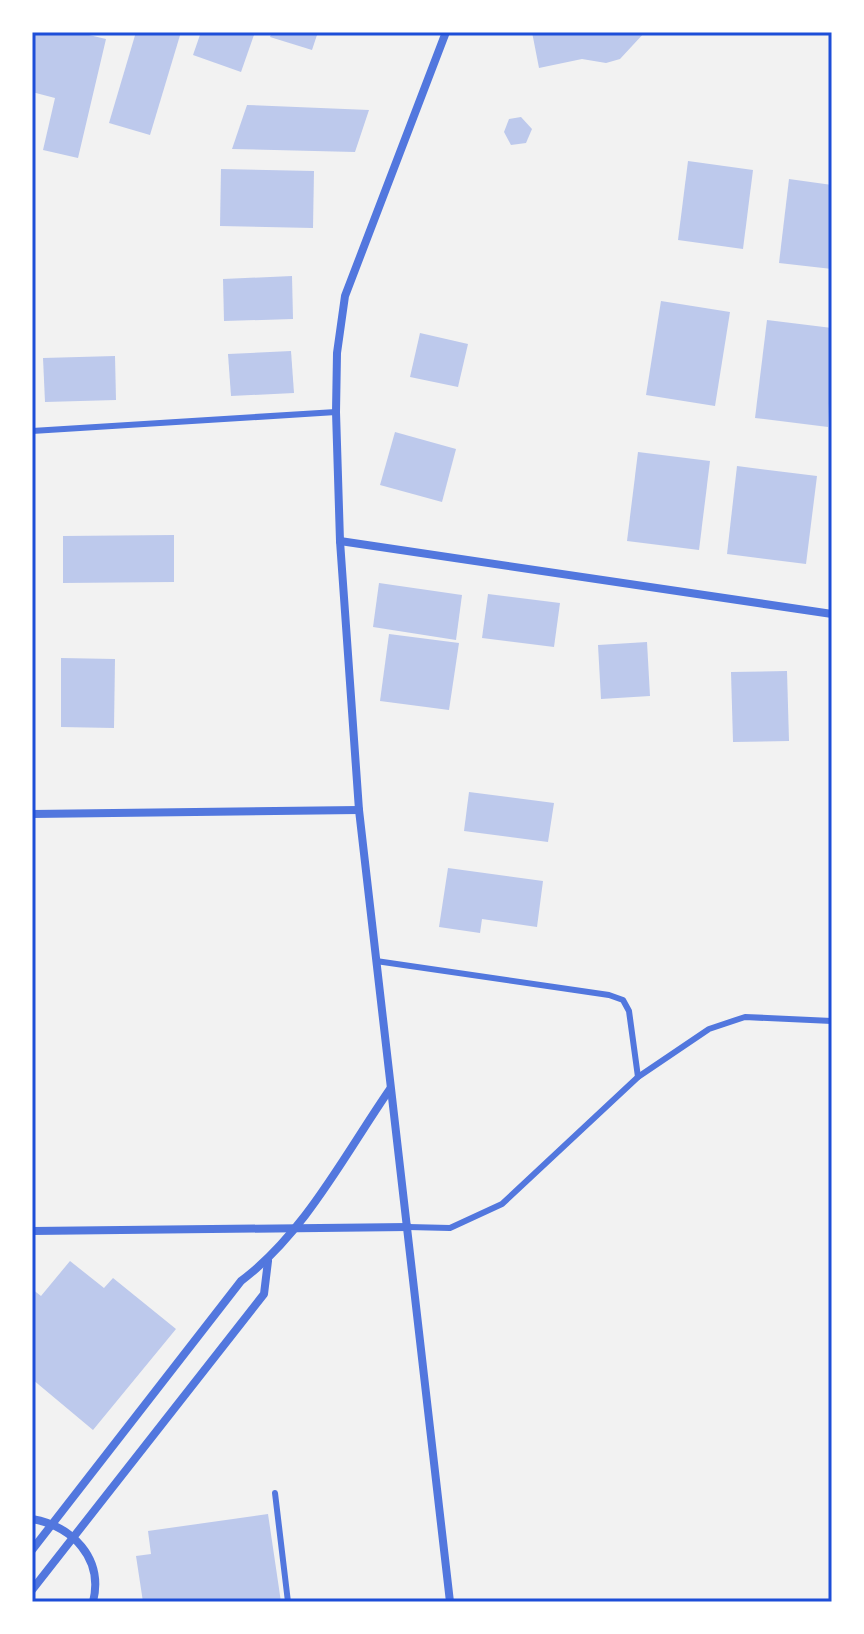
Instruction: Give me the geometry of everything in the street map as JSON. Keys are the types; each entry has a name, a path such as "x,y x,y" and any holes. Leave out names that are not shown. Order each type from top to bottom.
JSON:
{"street":[{"path":"446,32 345,296 337,353 336,412 340,541 359,810 450,1602"},
{"path":"340,541 832,614"},
{"path":"32,814 359,810"},
{"path":"32,1550 241,1281 268,1261 293,1230 390,1089"},
{"path":"32,1231 408,1227"},
{"path":"32,1590 264,1294 268,1261"},
{"path":"32,1519 53,1523 73,1535 87,1553 95,1575 93,1602"}],"lane":[{"path":"32,431 336,412"},
{"path":"376,961 609,995 623,1000 629,1011 638,1077"},
{"path":"408,1227 450,1228 502,1204 638,1077 709,1029 745,1017 832,1021"},
{"path":"275,1493 288,1602"}],"building":[{"path":"32,32 76,32 106,39 78,158 43,150 55,98 32,92"},
{"path":"136,32 181,32 150,135 109,123"},
{"path":"201,32 255,32 241,72 193,55"},
{"path":"272,32 318,32 312,50 270,37"},
{"path":"532,32 645,32 620,59 606,63 582,59 539,68"},
{"path":"247,105 369,110 355,152 232,149"},
{"path":"521,117 532,129 526,143 511,145 504,132 509,119"},
{"path":"688,161 753,170 743,249 678,240"},
{"path":"221,169 314,171 313,228 220,226"},
{"path":"789,179 832,185 832,269 779,263"},
{"path":"292,276 293,319 224,321 223,279"},
{"path":"661,301 730,312 715,406 646,395"},
{"path":"767,320 832,328 828,427 755,418"},
{"path":"420,333 468,344 458,387 410,377"},
{"path":"291,351 294,393 231,396 228,354"},
{"path":"115,356 116,400 45,402 43,358"},
{"path":"395,432 456,449 442,502 380,485"},
{"path":"638,452 710,461 699,550 627,541"},
{"path":"737,466 817,476 806,564 727,554"},
{"path":"174,535 174,582 63,583 63,536"},
{"path":"379,583 462,595 456,640 373,627"},
{"path":"488,594 560,603 554,647 482,638"},
{"path":"389,634 459,643 449,710 380,701"},
{"path":"647,642 650,696 601,699 598,645"},
{"path":"61,658 115,659 114,728 61,727"},
{"path":"787,671 789,741 733,742 731,672"},
{"path":"469,792 554,803 548,842 464,831"},
{"path":"448,868 543,881 537,927 482,919 480,933 439,927"},
{"path":"70,1261 104,1288 113,1278 176,1329 93,1430 32,1379 32,1289 41,1296"},
{"path":"268,1514 281,1602 143,1602 136,1556 151,1554 148,1531"}]}
